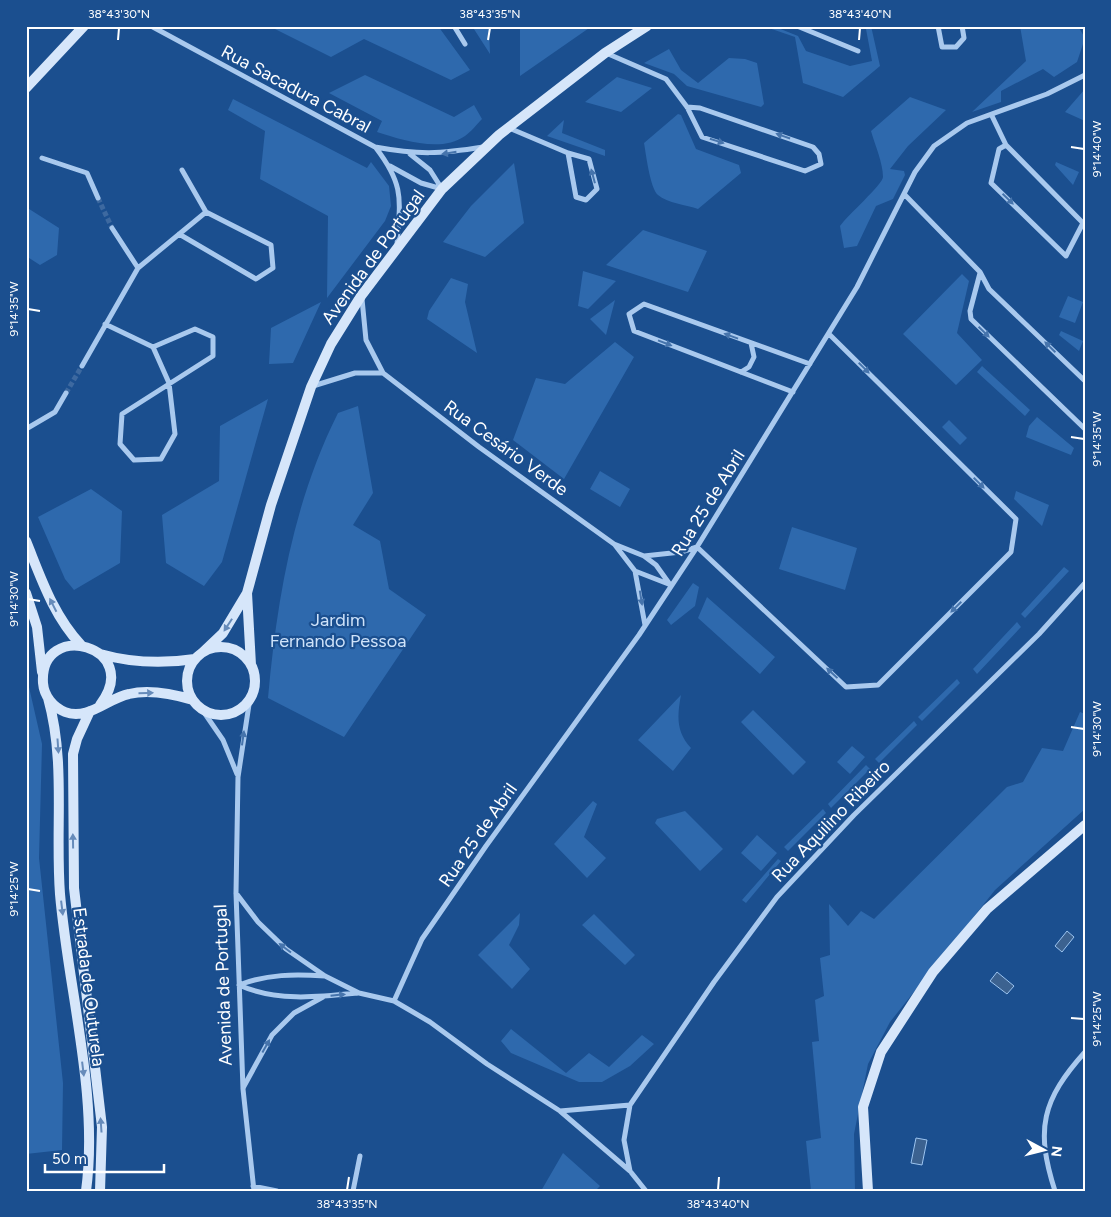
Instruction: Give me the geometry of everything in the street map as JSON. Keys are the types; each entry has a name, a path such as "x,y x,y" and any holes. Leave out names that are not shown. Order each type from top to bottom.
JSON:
{"street":[{"path":"26,88 84,26"},
{"name":"Rua Sacadura Cabral","path":"151,26 376,147 409,154 442,154 489,146"},
{"path":"454,26 465,44"},
{"name":"Avenida de Portugal","path":"203,652 223,633 247,593 271,506 311,387 331,344 361,296 442,189 508,128 605,53 647,26"},
{"path":"797,26 858,51"},
{"path":"938,26 942,47 956,48 964,38 962,26"},
{"path":"605,53 666,79 687,107 702,137 805,171 820,164 819,154 813,146 700,108 687,107"},
{"name":"Rua 25 de Abril","path":"394,1001 422,939 645,625 697,547 857,287 915,172 934,146 967,123 992,116 1085,76"},
{"path":"992,116 1006,145 1083,223 1066,256 991,183 999,148 1006,145"},
{"path":"508,128 568,153 589,159 597,189 586,200 576,197 568,153"},
{"name":"Rua Sacadura Cabral","path":"376,147 390,166 400,195 396,248"},
{"name":"Rua Sacadura Cabral","path":"409,154 430,170 442,189"},
{"path":"42,158 87,174 98,198"},
{"name":"Rua Sacadura Cabral","path":"390,166 421,183 442,189"},
{"path":"179,234 256,279 273,268 271,245 206,212 182,170"},
{"path":"904,194 980,272 990,289 1085,381"},
{"path":"82,366 138,268 206,212"},
{"path":"112,228 138,268"},
{"path":"980,272 970,311 971,319 1085,429"},
{"name":"Rua Cesário Verde","path":"361,296 366,340 383,373 479,447 614,544 644,556 656,565 672,586"},
{"path":"792,392 634,332 629,314 644,304 810,364"},
{"path":"105,324 153,347 169,383 175,434 161,459 134,460 120,444 122,414 169,383 214,356 214,337 195,329 153,347"},
{"path":"697,547 846,687 878,685 1011,552 1016,519 829,334"},
{"path":"741,372 749,366 754,357 751,343"},
{"path":"311,387 355,373 383,373"},
{"path":"26,429 55,412 66,393"},
{"path":"26,541 46,593 60,620 81,645 100,654 123,660 156,662 195,659"},
{"name":"Rua Cesário Verde","path":"614,544 635,571 645,625"},
{"name":"Rua Cesário Verde","path":"644,556 681,552 697,547"},
{"path":"635,571 672,586"},
{"name":"Rua Aquilino Ribeiro","path":"630,1172 624,1140 630,1105 714,982 777,897 854,814 1039,634 1085,583"},
{"path":"26,592 36,627 43,687 48,698 56,707 66,712 78,714 90,711 130,693 156,692 193,700"},
{"name":"Avenida de Portugal","path":"247,593 251,666"},
{"path":"42,676 45,665 55,652 70,645 81,645"},
{"path":"225,647 245,657 251,666 254,688 250,698 233,713 222,715 201,708 193,700 188,690 189,668 203,652 225,647"},
{"path":"100,654 107,662 111,684 108,695 100,705"},
{"name":"Estrada de Outurela","path":"48,698 58,740 60,893 86,1093 89,1156 86,1191"},
{"name":"Avenida de Portugal","path":"250,698 238,777 236,893 242,1089 253,1188"},
{"name":"Avenida de Portugal","path":"201,708 223,740 238,777"},
{"name":"Estrada de Outurela","path":"90,711 77,739 73,754 74,888 102,1127 100,1191"},
{"path":"868,1191 864,1107 881,1052 933,972 988,909 1085,824"},
{"path":"236,893 273,939 326,976 359,993 394,1001 430,1022 487,1064 560,1111 630,1172 646,1191"},
{"path":"239,985 260,977 281,974 326,976"},
{"path":"239,985 269,996 323,997 359,993"},
{"path":"242,1089 272,1035 294,1013 323,997"},
{"path":"1056,1191 1048,1167 1044,1132 1052,1095 1069,1069 1085,1052"},
{"path":"560,1111 630,1105"},
{"path":"353,1191 360,1156"},
{"path":"253,1188 277,1191"}],"green space":[{"path":"269,26 438,26 470,70 451,80 364,39 331,57"},
{"path":"472,26 489,26 490,54"},
{"path":"520,26 592,26 520,76"},
{"path":"763,26 773,26 798,36 806,51 850,66 872,61 866,29 860,26 871,26 880,66 843,97 803,83 795,37"},
{"path":"1020,26 1078,26 1085,38 1077,62 1054,77 1043,69 1001,91 1001,102 972,112 1026,61"},
{"path":"669,49 681,70 698,83 729,58 745,59 757,63 764,104 761,107 687,86 674,74 644,63"},
{"path":"365,75 454,117 474,105 482,119 465,136 445,144 421,143 377,132 382,121 329,93"},
{"path":"617,77 652,88 621,112 585,102"},
{"path":"1085,89 1085,121 1065,112"},
{"path":"910,97 946,110 908,146 890,169 904,171 905,175 893,199 876,206 857,246 844,248 840,226 883,177 871,131"},
{"path":"233,99 367,168 371,162 389,186 391,206 385,221 327,298 328,216 260,179 265,131 228,110"},
{"path":"678,114 681,115 696,149 739,165 741,173 698,209 672,202 658,195 649,170 644,143"},
{"path":"564,120 562,133 605,150 605,156 547,136"},
{"path":"1056,162 1079,172 1073,185 1055,165"},
{"path":"514,163 524,223 485,257 443,242 471,206"},
{"path":"26,207 59,228 57,255 40,265 26,256"},
{"path":"643,230 707,251 688,292 606,265"},
{"path":"583,271 616,281 588,309 578,306"},
{"path":"962,274 969,281 957,333 982,360 956,385 903,334"},
{"path":"451,278 468,284 465,302 477,353 427,319 429,311"},
{"path":"1068,296 1083,302 1075,323 1059,317"},
{"path":"615,300 606,335 590,319"},
{"path":"321,302 293,363 269,364 271,328"},
{"path":"1061,331 1083,341 1079,351 1059,335"},
{"path":"615,342 634,357 564,479 513,440 536,378 565,384"},
{"path":"982,366 1030,410 1025,416 977,372"},
{"path":"268,399 222,562 204,586 166,563 162,515 219,481 220,426"},
{"name":"Jardim Fernando Pessoa","path":"358,406 373,493 353,525 380,541 389,589 426,615 344,737 268,698 276,624 298,517 322,447 338,413"},
{"path":"1037,417 1074,448 1071,455 1026,437 1029,426"},
{"path":"949,420 967,438 960,445 942,427"},
{"path":"600,471 630,489 620,507 590,489"},
{"path":"91,489 122,511 120,563 74,590 65,579 38,517"},
{"path":"1016,491 1049,505 1042,526 1014,499"},
{"path":"792,527 857,548 845,590 779,569"},
{"path":"1064,567 1069,571 1025,618 1021,614"},
{"path":"693,583 699,587 695,606 671,625 667,620"},
{"path":"707,597 775,657 760,674 698,618"},
{"path":"1017,622 1021,627 977,674 973,669"},
{"path":"26,674 42,744 39,858 63,1083 62,1150 26,1154"},
{"path":"957,679 960,683 922,721 918,717"},
{"path":"681,695 679,710 680,730 691,748 673,771 638,740"},
{"path":"753,710 806,762 793,775 741,722"},
{"path":"1080,712 1085,714 1085,809 995,890 890,1022 868,1064 854,1134 855,1191 811,1191 806,1141 821,1138 812,1042 819,1041 815,1000 824,996 820,958 830,955 829,904 848,926 861,911 874,919 1007,787 1023,782 1042,748 1063,751"},
{"path":"914,721 917,725 879,763 875,759"},
{"path":"852,746 865,757 850,774 837,762"},
{"path":"866,765 870,769 831,808 828,804"},
{"path":"593,801 597,804 584,837 606,858 587,878 554,844"},
{"path":"823,809 826,813 788,851 784,847"},
{"path":"685,811 723,849 700,871 655,823 657,819"},
{"path":"757,835 777,853 761,871 741,853"},
{"path":"778,859 781,861 746,903 742,900"},
{"path":"520,913 519,925 509,945 530,969 512,989 478,955"},
{"path":"594,914 635,955 625,965 582,925"},
{"path":"511,1029 566,1073 589,1053 609,1067 642,1035 654,1044 630,1066 602,1082 579,1082 511,1053 501,1041"},
{"path":"563,1153 600,1186 595,1191 541,1191"}],"shaded area":[{"path":"1067,931 1074,937 1062,952 1055,946"},
{"path":"997,972 1014,986 1007,994 990,981"},
{"path":"916,1138 927,1140 922,1165 911,1163"}],"tunnel":[{"path":"98,198 112,228"},
{"path":"66,393 82,366"}]}
